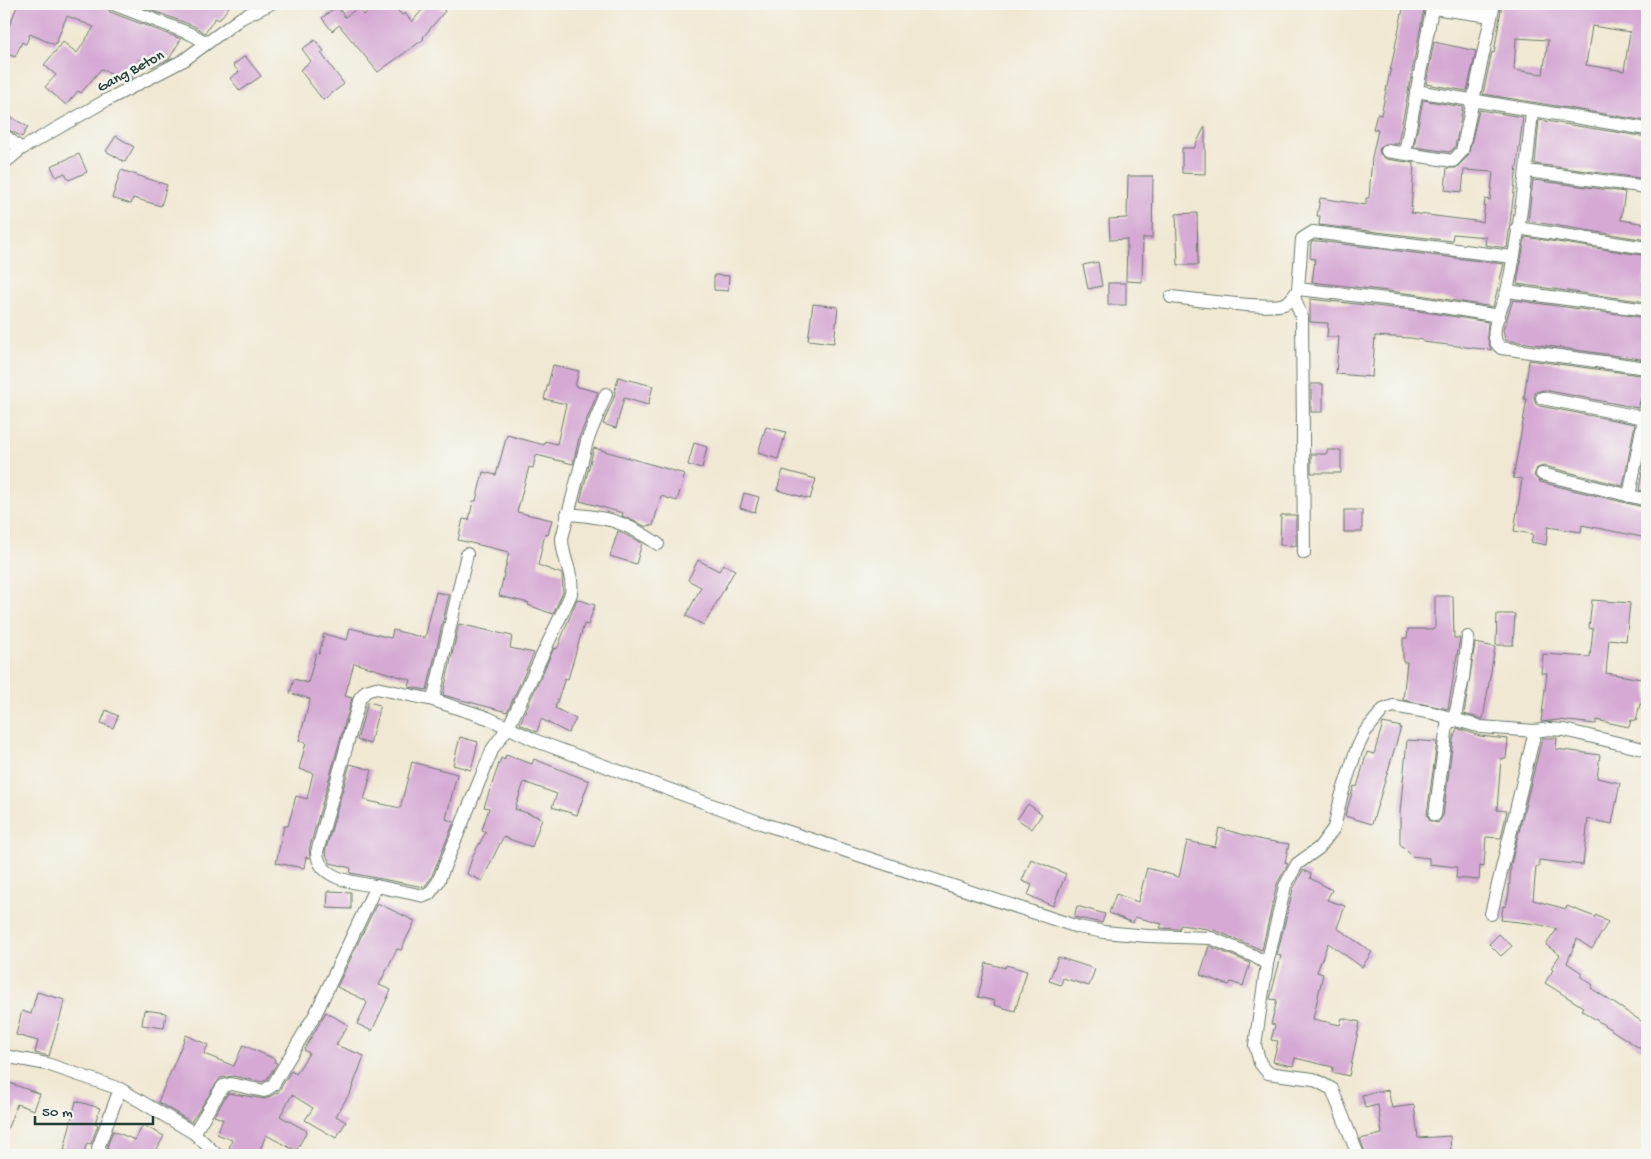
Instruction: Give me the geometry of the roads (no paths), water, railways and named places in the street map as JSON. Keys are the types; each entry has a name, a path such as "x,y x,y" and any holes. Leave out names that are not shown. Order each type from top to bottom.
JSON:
{"street":[{"path":"114,4 191,34 207,43"},
{"name":"Gang Beton","path":"4,163 21,149 105,101 184,60 241,18 267,4"},
{"path":"1387,151 1453,161 1458,158 1462,151 1474,101 1492,10 1432,6 1405,153"},
{"path":"1416,91 1532,112 1647,129"},
{"path":"1532,112 1518,228 1507,291 1494,336 1497,345 1502,348 1647,368"},
{"path":"4,135 21,149"},
{"path":"1526,171 1647,187"},
{"path":"1518,228 1647,248"},
{"path":"1304,553 1302,430 1304,377 1302,318 1296,293 1302,239 1313,232 1512,257"},
{"path":"1507,291 1647,310"},
{"path":"1171,297 1257,305 1283,305 1296,293 1413,302 1499,316"},
{"path":"606,394 587,441 562,538 562,550 573,582 571,594 509,726 493,748 438,882 429,894 416,896 376,886 358,884 331,874 320,865 317,858 324,825 360,698 366,691 376,688 433,700 509,726 539,742 762,823 1078,927 1140,935 1211,938 1254,956 1267,964"},
{"path":"1542,398 1645,418"},
{"path":"1629,496 1643,442 1647,403"},
{"path":"1542,474 1647,500"},
{"path":"567,514 607,517 631,527 658,544"},
{"path":"433,700 467,554"},
{"path":"1434,815 1451,720 1463,678 1468,637"},
{"path":"1358,1155 1332,1089 1313,1079 1273,1075 1263,1069 1255,1045 1267,964 1285,886 1297,864 1319,848 1334,828 1341,797 1356,751 1365,732 1376,716 1382,710 1393,706 1481,726 1535,731 1548,729 1564,730 1647,750"},
{"path":"1491,914 1535,731"},
{"path":"194,1133 223,1086 231,1084 264,1091 273,1085 316,1013 376,886"},
{"path":"4,1056 47,1064 118,1093 194,1133 217,1155"},
{"path":"103,1155 98,1148 118,1093"}]}
